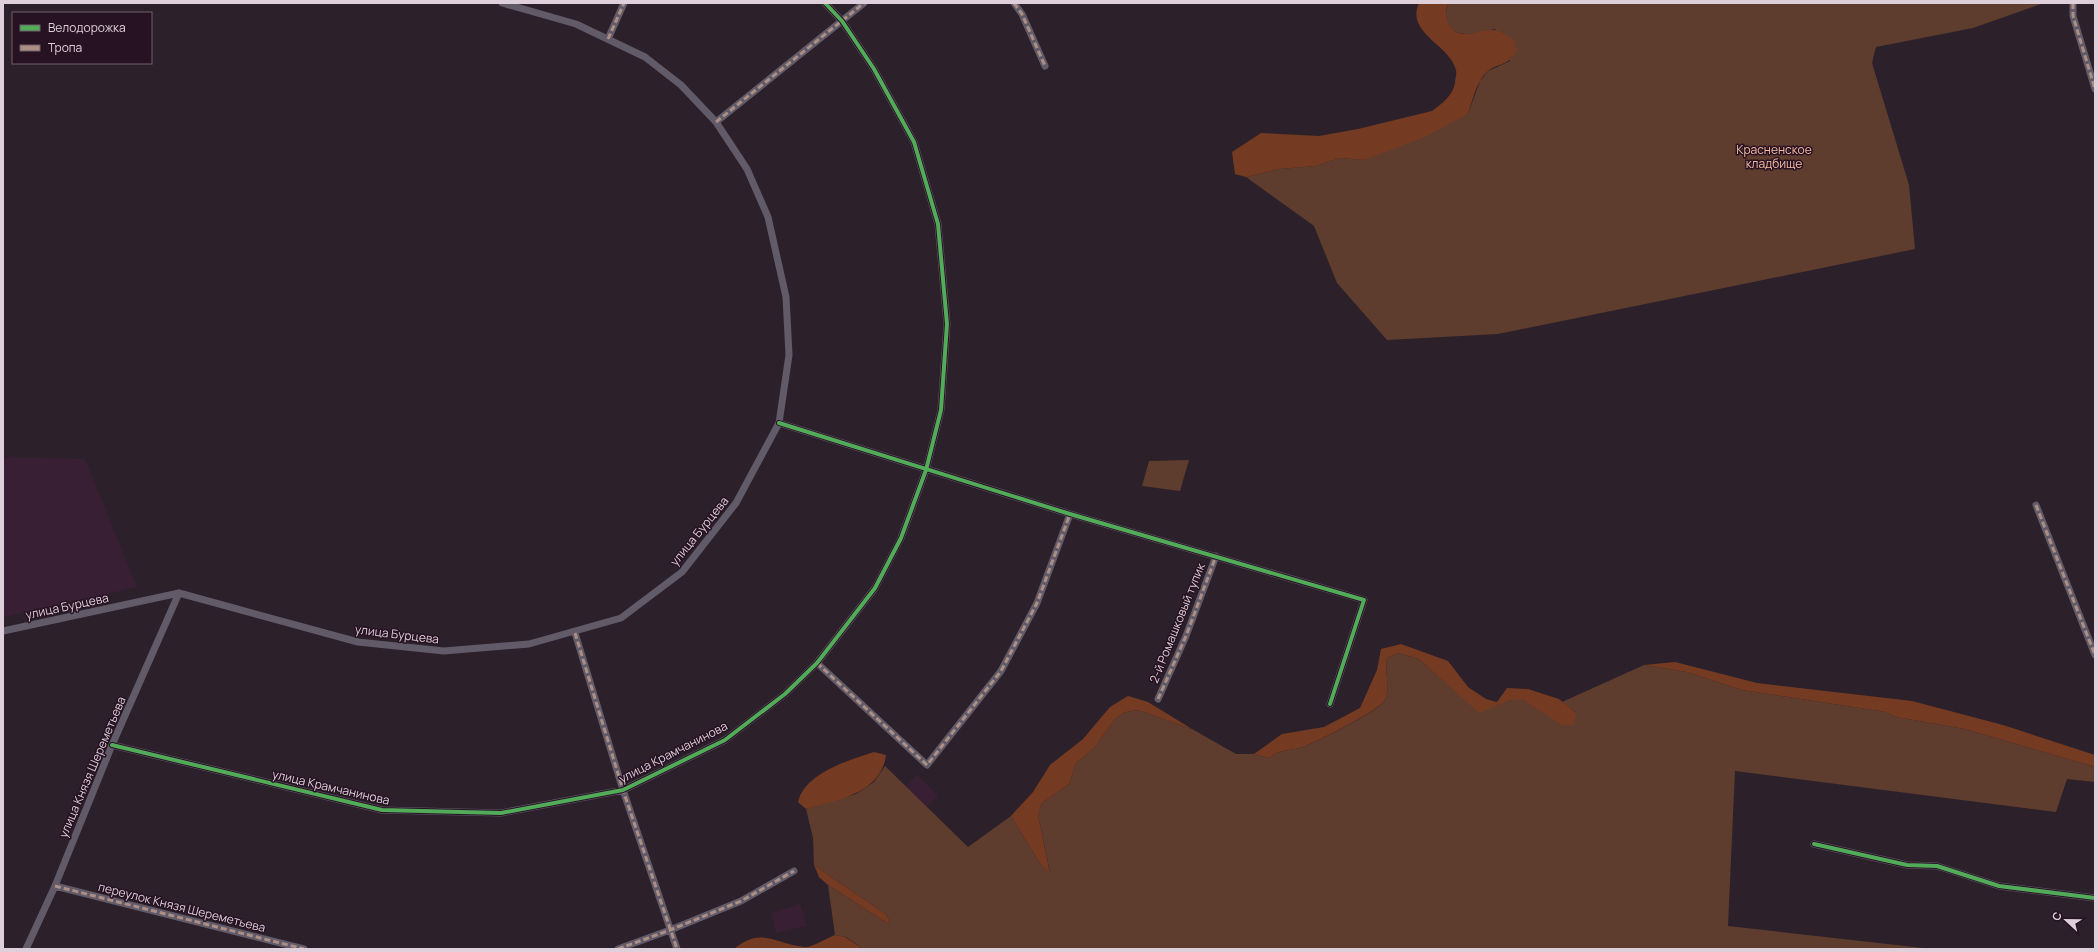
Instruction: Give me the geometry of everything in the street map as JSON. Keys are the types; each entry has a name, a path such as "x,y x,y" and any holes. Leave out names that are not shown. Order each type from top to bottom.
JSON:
{"street":[{"name":"улица Бурцева","path":"3,631 179,593 358,642 444,651 529,644 574,633 621,618 682,572 736,502 779,423 789,355 786,297 768,217 747,169 716,122 681,85 645,57 576,24 502,3"},
{"path":"608,39 624,3"},
{"name":"улица Крамчанинова","path":"112,745 382,810 501,813 623,790 725,740 785,694 817,663 875,588 901,538 926,470 941,410 947,324 938,224 914,142 874,70 842,21 825,3"},
{"path":"716,122 864,3"},
{"path":"1014,3 1022,14 1045,66"},
{"path":"2073,3 2073,16 2095,90"},
{"path":"779,423 1070,514 1364,600 1330,704"},
{"path":"2036,505 2095,655"},
{"path":"817,663 927,765 1002,671 1037,603 1070,514"},
{"name":"2-й Ромашковый тупик","path":"1158,699 1186,636 1216,556"},
{"name":"улица Князя Шереметьева","path":"26,949 55,886 112,745 179,593"},
{"path":"574,633 623,790 677,949"},
{"path":"1814,844 1907,865 1937,866 1999,886 2095,898"},
{"path":"618,949 670,930 740,901 794,871"},
{"name":"переулок Князя Шереметьева","path":"55,886 304,949"}],"shaded area":[{"path":"1419,3 1449,3 1446,10 1446,16 1453,30 1458,33 1469,34 1496,30 1514,40 1517,51 1509,60 1491,69 1483,76 1475,92 1468,114 1425,137 1364,160 1340,158 1316,166 1279,169 1246,177 1235,174 1232,152 1261,133 1319,136 1358,129 1432,111 1443,102 1454,87 1456,70 1446,53 1423,31 1418,23 1416,13"},
{"path":"3,457 85,459 137,587 3,617"},
{"path":"1401,644 1448,661 1468,687 1486,699 1497,702 1507,688 1528,689 1559,699 1576,713 1574,725 1562,725 1523,700 1511,700 1479,713 1419,659 1398,653 1387,658 1387,695 1385,700 1380,705 1359,719 1300,748 1281,752 1269,758 1254,754 1282,734 1324,727 1360,708 1377,670 1381,649"},
{"path":"1675,662 1757,683 1912,701 2003,725 2095,755 2095,767 1965,729 1896,717 1886,712 1742,690 1687,672 1644,665"},
{"path":"1128,696 1148,702 1192,729 1138,710 1126,712 1116,718 1094,748 1076,763 1069,784 1042,803 1038,815 1050,873 1041,865 1011,816 1033,792 1050,765 1083,739 1110,707"},
{"path":"874,752 886,755 882,768 876,779 867,787 844,798 806,809 798,802 802,792 809,783 829,769"},
{"path":"917,775 938,795 925,808 905,788"},
{"path":"814,865 887,915 890,925 828,885 819,877"},
{"path":"800,904 806,926 776,933 772,913"},
{"path":"835,935 845,937 863,949 734,949 744,942 761,937 807,947"}],"green space":[{"name":"Красненское кладбище","path":"1449,3 2044,3 1973,28 1876,47 1872,63 1909,185 1915,249 1498,334 1387,340 1337,283 1314,226 1246,177 1279,169 1316,166 1340,158 1364,160 1468,114 1480,81 1488,71 1510,61 1495,29 1468,34 1456,32 1447,21 1446,17"},
{"path":"1189,460 1180,491 1142,486 1149,461"},
{"path":"1398,653 1419,659 1479,712 1511,700 1523,700 1562,724 1576,713 1562,702 1644,665 1687,672 1742,690 1886,712 1896,717 1965,729 2095,767 2095,782 2067,779 2056,812 1735,771 1728,926 1932,949 863,949 846,937 835,935 828,885 890,925 887,915 814,865 813,838 806,809 856,794 874,782 885,766 968,847 1011,816 1041,865 1050,872 1038,815 1042,803 1069,784 1076,763 1094,748 1116,718 1126,712 1138,710 1192,729 1236,754 1254,754 1269,758 1281,752 1300,748 1318,740 1360,719 1381,705 1387,695 1387,658"}],"marked path":[{"path":"608,39 624,3"},
{"path":"716,122 864,3"},
{"path":"1014,3 1022,14 1045,66"},
{"path":"2073,3 2073,16 2095,89"},
{"path":"2036,505 2095,655"},
{"path":"817,663 927,765 1001,671 1037,603 1070,514"},
{"path":"1158,699 1186,636 1216,556"},
{"path":"575,633 623,790 677,949"},
{"path":"618,949 670,930 741,901 794,871"},
{"path":"55,886 304,949"}],"cycle path":[{"path":"112,745 382,810 501,813 623,790 725,740 785,694 817,663 875,588 901,538 926,470 941,410 947,324 938,224 914,142 874,69 842,21 825,3"},
{"path":"779,423 1070,514 1364,600 1330,704"},
{"path":"1814,844 1907,865 1937,866 1999,886 2095,898"}]}
